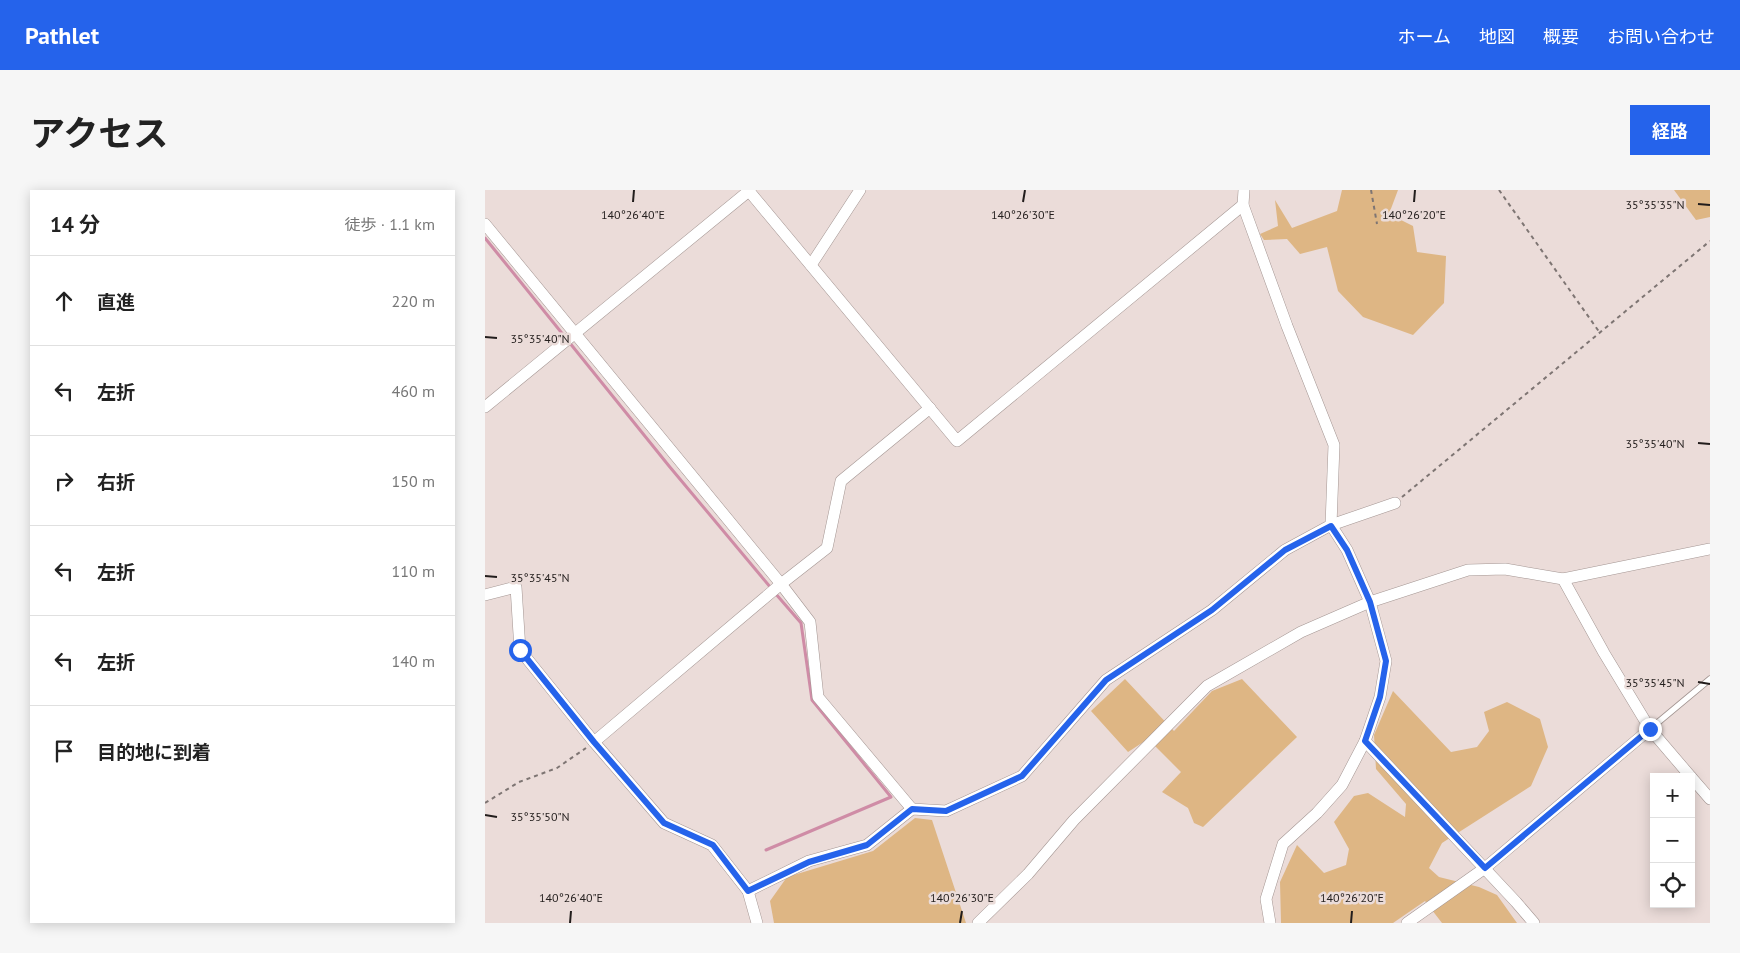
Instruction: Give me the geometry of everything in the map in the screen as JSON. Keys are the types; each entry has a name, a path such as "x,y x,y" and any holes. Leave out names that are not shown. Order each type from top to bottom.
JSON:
{"street":[{"path":"485,407 749,190 957,441 1243,205"},
{"path":"811,265 860,190"},
{"path":"1244,190 1243,205 1287,326 1334,445 1331,526 1347,550 1370,602 1386,661 1380,697 1365,741 1342,784 1317,813 1283,844 1266,899 1271,923"},
{"path":"485,224 781,584 810,622 819,697 912,809"},
{"path":"594,742 781,584 827,548 841,481 930,408"},
{"path":"748,891 809,862 867,845 912,809 946,811 1022,776 1106,680 1212,610 1285,550 1331,526 1395,503"},
{"path":"978,923 1028,874 1074,820 1207,686 1301,632 1370,602 1468,570 1505,570 1563,579 1710,549"},
{"path":"1563,579 1604,653 1650,729 1688,773"},
{"path":"485,595 516,587 520,650 594,742 664,823 713,845 748,891 757,923"},
{"path":"1407,923 1485,868 1650,729"},
{"path":"1365,741 1485,868 1534,923"},
{"path":"1695,782 1710,799"}],"lane":[{"path":"1650,729 1710,679"}],"path":[{"path":"1371,190 1377,224"},
{"path":"1499,190 1600,333"},
{"path":"1395,503 1710,241"},
{"path":"485,803 519,782 557,768 594,742"}],"shaded area":[{"path":"1342,190 1398,190 1389,214 1413,226 1417,252 1446,256 1444,303 1413,335 1363,317 1338,291 1327,247 1300,254 1287,239 1264,240 1260,234 1278,226 1275,200 1292,228 1337,211"},
{"path":"1674,190 1710,190 1710,217 1696,220"},
{"path":"1125,679 1174,731 1212,691 1242,679 1297,737 1203,827 1194,823 1188,808 1162,792 1181,772 1148,739 1128,752 1091,711"},
{"path":"1393,691 1451,752 1477,747 1489,731 1484,712 1507,702 1540,719 1548,747 1531,786 1442,843 1429,868 1439,877 1479,887 1497,895 1517,923 1442,923 1425,901 1393,923 1281,923 1280,882 1297,845 1324,873 1346,865 1349,849 1334,822 1354,796 1368,793 1405,817 1406,804 1376,769 1374,735"},
{"path":"915,818 932,820 966,923 774,923 770,901 787,877 873,851"}],"waterway":[{"path":"485,238 565,337"},
{"path":"569,342 771,588"},
{"path":"766,850 891,797 812,700 801,623 775,593"}],"route":[{"path":"520,650 594,742 664,823 713,845 748,891 809,862 867,845 912,809 946,811 1022,776 1106,680 1212,610 1285,550 1331,526 1347,550 1370,602 1386,661 1380,697 1365,741 1485,868 1650,729"}]}
